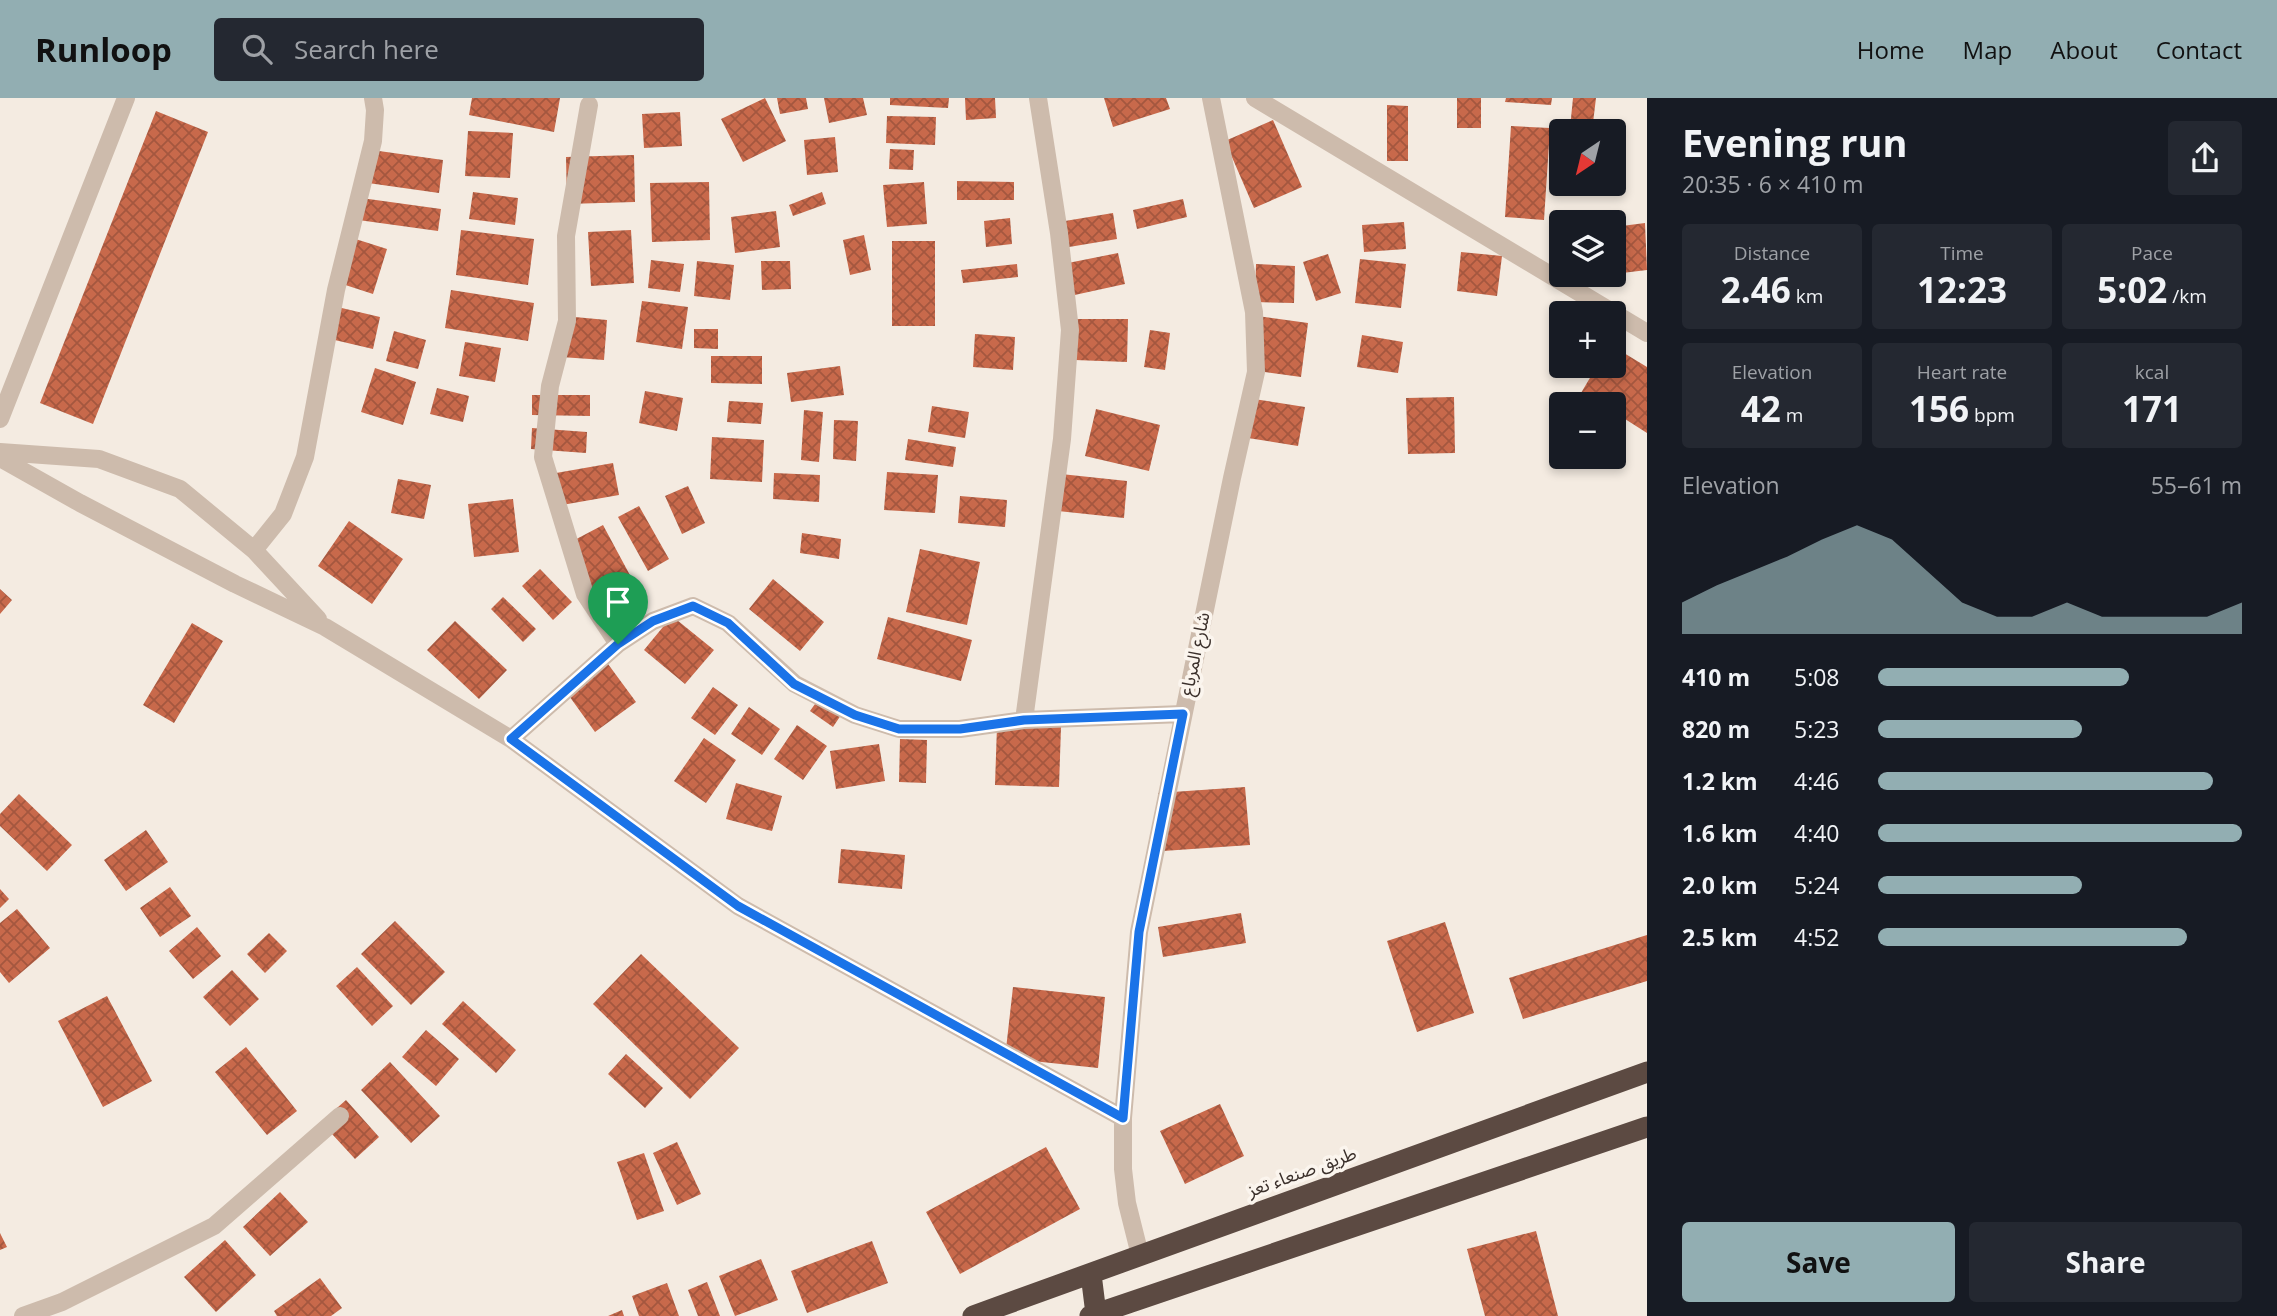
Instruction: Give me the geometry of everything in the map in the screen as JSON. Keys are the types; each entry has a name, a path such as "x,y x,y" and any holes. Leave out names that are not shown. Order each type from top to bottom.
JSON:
{"highway":[{"name":"طريق صنعاء تعز","path":"973,1316 1647,1072"},
{"path":"1091,1274 1094,1315 1647,1127"}],"street":[{"path":"0,419 126,98"},
{"path":"254,551 283,514 305,457 335,290 373,141 373,98"},
{"path":"1024,720 1062,439 1070,330 1059,233 1038,98"},
{"name":"شارع المرباع","path":"1140,1255 1127,1203 1123,1169 1123,1118 1139,932 1256,372 1254,312 1211,98"},
{"path":"1255,98 1647,333"},
{"path":"589,105 566,236 567,321 550,386 543,457 585,594 618,644"},
{"path":"0,452 99,459 180,489 254,551 326,627"},
{"path":"0,458 223,578 326,627 511,739 738,906 1123,1118"},
{"path":"511,739 618,644 653,621 693,606 728,623 794,684 855,715 899,729 960,729 1024,720 1183,714"},
{"path":"23,1316 62,1302 214,1226 340,1116"}],"building":[{"path":"472,98 560,98 554,132 469,115"},
{"path":"765,98 786,141 743,162 721,119"},
{"path":"777,98 806,98 808,109 780,114"},
{"path":"824,98 863,98 867,115 829,123"},
{"path":"890,98 949,98 948,108 890,105"},
{"path":"965,98 995,98 996,118 966,120"},
{"path":"1104,98 1166,98 1170,109 1113,127"},
{"path":"1457,98 1481,98 1481,128 1457,128"},
{"path":"1506,98 1552,98 1551,105 1505,102"},
{"path":"1573,98 1596,98 1593,119 1571,119"},
{"path":"1387,105 1408,106 1408,161 1387,161"},
{"path":"156,111 208,132 93,424 40,403"},
{"path":"680,112 682,146 644,148 642,114"},
{"path":"887,116 936,117 935,145 886,143"},
{"path":"1273,120 1302,187 1254,208 1225,141"},
{"path":"1511,126 1549,128 1544,220 1505,217"},
{"path":"468,131 513,133 510,178 465,176"},
{"path":"835,137 838,172 807,175 804,140"},
{"path":"890,149 914,150 913,170 889,169"},
{"path":"372,150 443,160 439,193 368,183"},
{"path":"634,155 635,202 567,204 566,157"},
{"path":"957,181 1014,182 1014,200 957,200"},
{"path":"709,182 710,240 652,242 650,183"},
{"path":"924,182 927,224 887,227 883,185"},
{"path":"473,192 518,198 515,225 469,219"},
{"path":"822,192 826,204 793,216 789,205"},
{"path":"354,197 441,209 438,231 351,219"},
{"path":"1183,199 1187,217 1137,229 1133,210"},
{"path":"776,211 780,247 735,253 731,217"},
{"path":"1113,213 1117,239 1063,248 1059,222"},
{"path":"1010,218 1012,244 986,247 984,221"},
{"path":"1404,222 1406,249 1364,252 1362,225"},
{"path":"1645,223 1647,270 1626,273 1626,225"},
{"path":"461,230 534,239 528,285 456,275"},
{"path":"631,230 634,283 591,286 588,232"},
{"path":"343,235 387,249 373,294 330,280"},
{"path":"864,235 871,270 850,275 843,240"},
{"path":"892,241 935,241 935,326 892,326"},
{"path":"1461,252 1502,256 1497,296 1457,291"},
{"path":"1118,253 1125,284 1070,296 1063,264"},
{"path":"1328,254 1341,293 1316,301 1303,262"},
{"path":"1360,259 1406,264 1401,308 1355,303"},
{"path":"651,260 684,264 680,292 648,288"},
{"path":"697,261 734,265 730,300 694,296"},
{"path":"761,261 790,261 791,289 762,290"},
{"path":"1017,264 1018,277 963,283 961,270"},
{"path":"1256,264 1295,266 1294,303 1255,302"},
{"path":"451,290 534,303 528,341 445,328"},
{"path":"642,301 688,307 682,349 636,342"},
{"path":"329,305 380,317 373,349 322,337"},
{"path":"564,316 607,320 604,360 561,357"},
{"path":"1257,316 1308,323 1301,377 1250,370"},
{"path":"1076,319 1128,319 1127,362 1075,360"},
{"path":"694,329 718,329 718,349 694,348"},
{"path":"1150,330 1170,333 1165,370 1144,367"},
{"path":"394,331 426,340 418,369 386,361"},
{"path":"975,334 1015,337 1013,370 973,367"},
{"path":"1362,335 1403,342 1398,373 1357,367"},
{"path":"465,342 501,348 495,382 459,376"},
{"path":"1626,354 1647,367 1647,433 1626,420 1626,392 1582,392 1590,378 1626,378"},
{"path":"711,356 762,356 762,384 711,383"},
{"path":"840,366 844,395 791,402 787,373"},
{"path":"375,368 416,382 403,425 361,412"},
{"path":"437,388 469,396 463,422 430,414"},
{"path":"645,391 683,398 677,431 639,423"},
{"path":"532,395 590,395 590,416 532,415"},
{"path":"1454,397 1455,453 1408,454 1406,398"},
{"path":"1254,399 1305,407 1298,446 1248,438"},
{"path":"729,401 763,403 761,424 727,422"},
{"path":"932,406 969,412 965,438 928,432"},
{"path":"1096,409 1160,425 1149,471 1085,456"},
{"path":"804,410 823,412 819,462 801,460"},
{"path":"834,420 858,421 856,461 833,459"},
{"path":"532,428 587,432 586,453 531,449"},
{"path":"712,437 764,440 762,482 710,479"},
{"path":"908,439 956,447 953,467 905,460"},
{"path":"613,463 619,495 562,505 556,473"},
{"path":"887,472 938,475 935,513 884,510"},
{"path":"774,473 820,475 819,502 773,499"},
{"path":"1061,474 1127,481 1124,518 1058,511"},
{"path":"398,479 431,485 424,519 391,513"},
{"path":"688,486 705,523 682,534 665,496"},
{"path":"960,496 1007,500 1005,527 958,523"},
{"path":"513,499 519,552 474,557 468,504"},
{"path":"639,506 669,559 648,571 618,517"},
{"path":"349,521 403,559 372,604 318,566"},
{"path":"603,525 632,579 596,598 567,544"},
{"path":"802,533 841,539 839,559 800,553"},
{"path":"920,549 980,562 967,625 906,612"},
{"path":"540,569 572,602 553,620 522,586"},
{"path":"773,579 824,622 800,651 749,609"},
{"path":"0,589 12,600 0,614"},
{"path":"503,597 536,629 523,642 491,609"},
{"path":"672,616 714,650 685,684 644,650"},
{"path":"888,617 972,640 961,681 877,659"},
{"path":"455,621 507,670 479,699 427,650"},
{"path":"192,623 223,641 174,723 143,705"},
{"path":"608,664 636,702 595,732 567,693"},
{"path":"713,687 738,705 715,735 691,718"},
{"path":"825,690 847,706 833,727 810,711"},
{"path":"749,707 780,729 762,755 731,734"},
{"path":"797,725 827,746 803,780 774,759"},
{"path":"997,726 1061,727 1059,787 995,785"},
{"path":"704,738 736,760 706,803 674,781"},
{"path":"900,739 927,740 926,783 899,782"},
{"path":"879,744 885,781 836,789 830,751"},
{"path":"736,783 782,796 772,831 726,819"},
{"path":"1245,787 1250,845 1163,851 1158,793"},
{"path":"19,794 72,845 47,871 0,826 0,814"},
{"path":"146,830 168,862 126,891 104,860"},
{"path":"841,849 905,855 902,889 838,883"},
{"path":"170,887 191,916 160,937 140,908"},
{"path":"0,889 9,899 0,908"},
{"path":"17,909 50,948 9,983 0,972 0,923"},
{"path":"1241,913 1246,943 1163,957 1158,927"},
{"path":"395,921 445,972 411,1005 361,954"},
{"path":"1445,922 1474,1013 1417,1032 1387,941"},
{"path":"197,927 221,956 193,979 169,951"},
{"path":"269,933 287,951 265,973 247,954"},
{"path":"1647,935 1647,981 1523,1019 1509,978"},
{"path":"641,954 739,1048 690,1099 593,1004"},
{"path":"357,967 393,1006 372,1026 336,986"},
{"path":"232,970 259,999 230,1026 203,997"},
{"path":"1013,987 1105,997 1098,1068 1005,1058"},
{"path":"107,996 152,1081 103,1107 58,1021"},
{"path":"463,1001 516,1050 496,1073 442,1024"},
{"path":"426,1030 459,1059 436,1086 402,1057"},
{"path":"246,1047 297,1111 267,1135 215,1072"},
{"path":"626,1054 663,1088 645,1108 608,1074"},
{"path":"390,1062 440,1116 411,1143 361,1090"},
{"path":"346,1100 379,1137 355,1159 321,1122"},
{"path":"1220,1104 1244,1156 1185,1184 1160,1131"},
{"path":"677,1142 701,1194 677,1205 653,1153"},
{"path":"1046,1147 1080,1209 960,1274 926,1212"},
{"path":"644,1153 664,1211 637,1220 617,1162"},
{"path":"280,1192 308,1222 270,1256 243,1227"},
{"path":"1536,1231 1558,1316 1485,1316 1467,1249"},
{"path":"0,1233 7,1247 0,1250"},
{"path":"225,1240 256,1275 216,1312 184,1277"},
{"path":"872,1241 888,1283 807,1313 791,1271"},
{"path":"761,1259 778,1300 735,1316 719,1276"},
{"path":"320,1278 342,1308 331,1316 277,1316 274,1311"},
{"path":"707,1282 720,1316 698,1316 688,1290"},
{"path":"667,1283 679,1316 639,1316 632,1296"},
{"path":"622,1310 624,1316 608,1316"}],"route":[{"path":"693,606 728,623 794,684 855,715 899,729 960,729 1024,720 1183,714 1139,932 1123,1118 738,906 511,739 618,644 653,621 693,606"}]}
